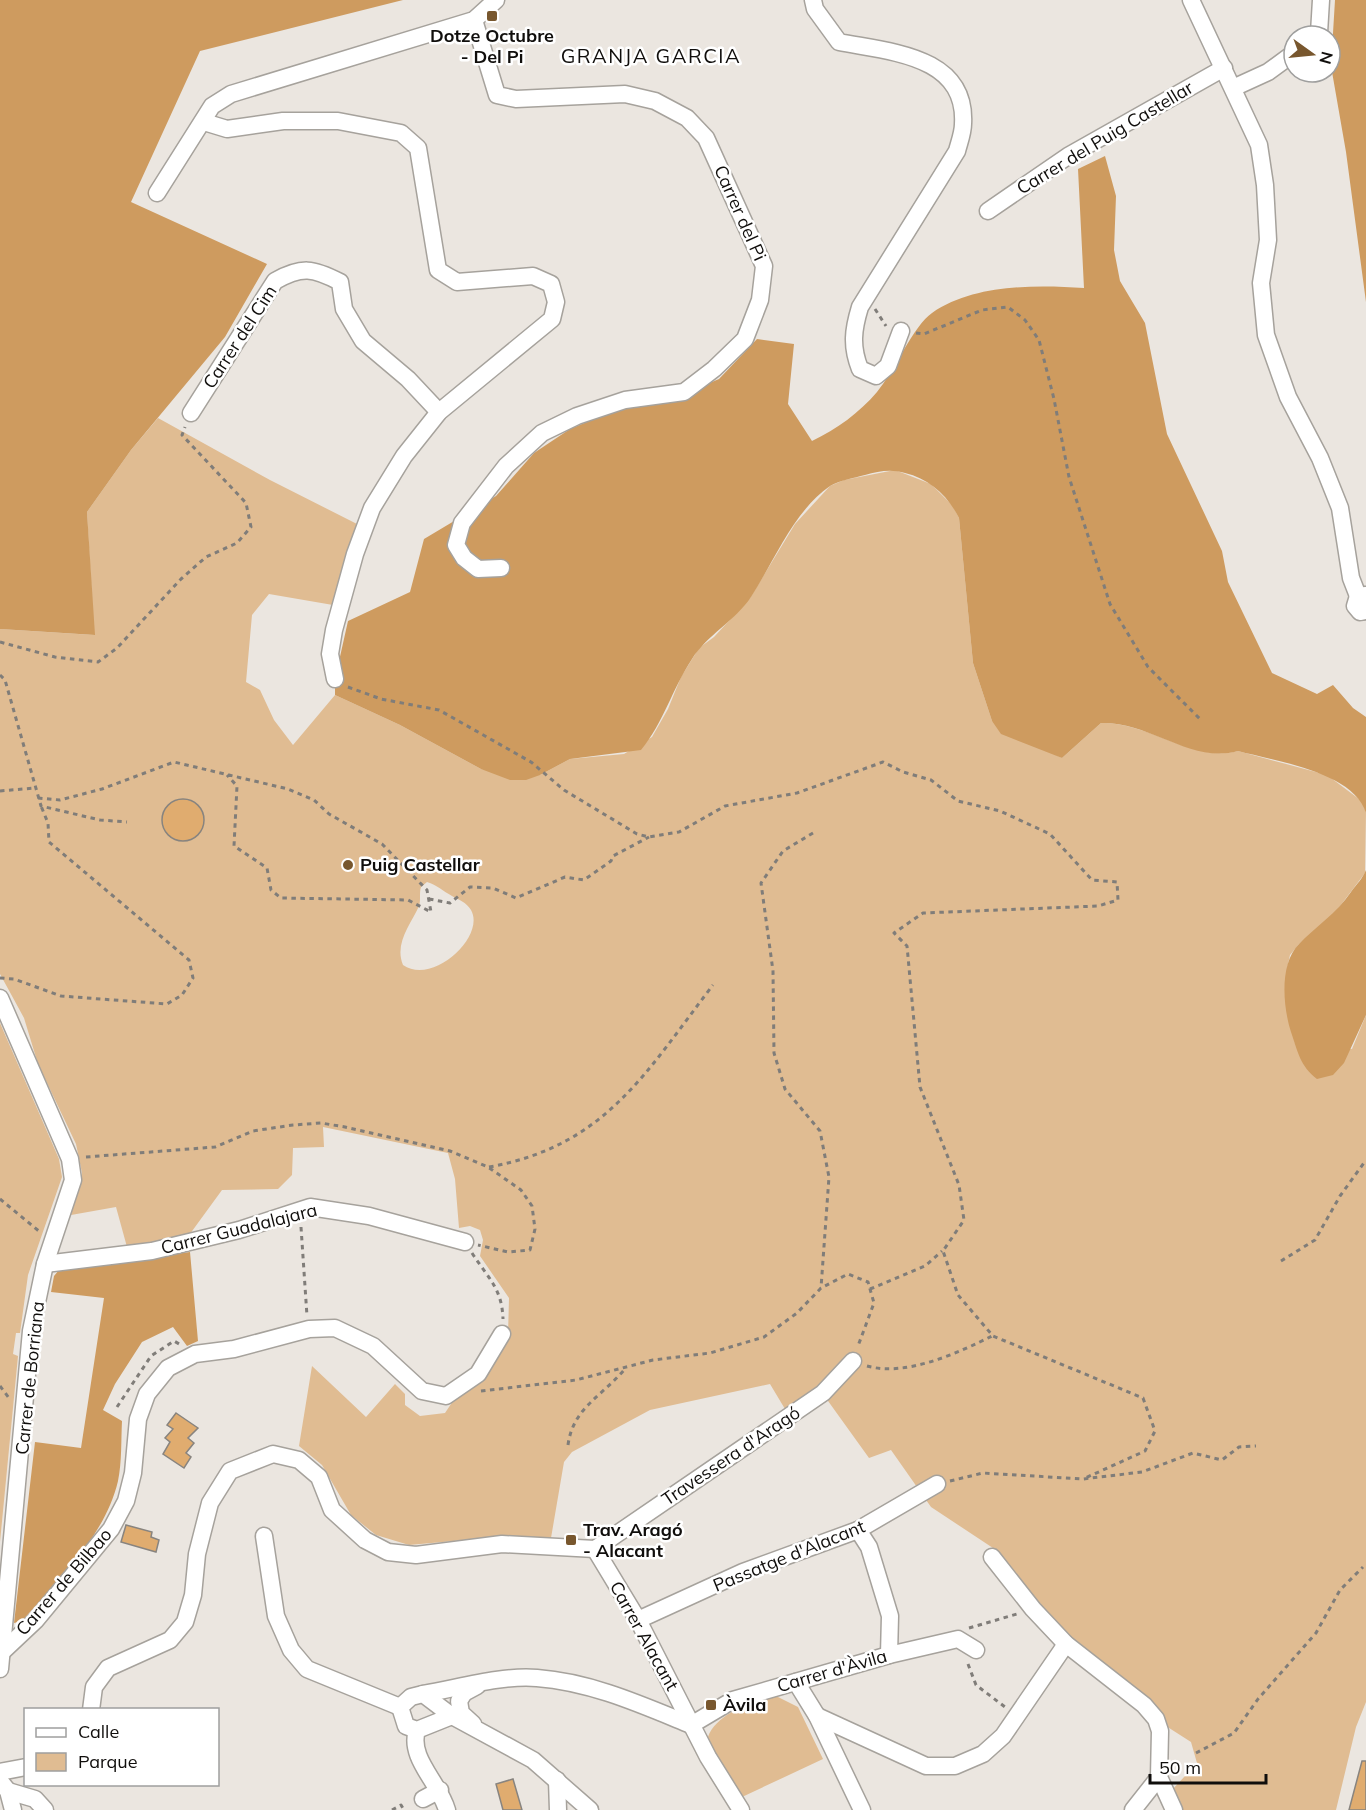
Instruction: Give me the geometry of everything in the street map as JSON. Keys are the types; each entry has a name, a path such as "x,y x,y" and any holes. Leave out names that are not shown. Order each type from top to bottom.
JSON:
{"street":[{"path":"157,193 212,106 231,94 474,20 496,0"},
{"path":"813,0 815,9 839,42 918,58 942,71 957,89 963,124 957,151 860,307 853,330 853,351 860,369 876,376 888,366 901,331"},
{"path":"1191,0 1259,145 1265,185 1268,240 1261,283 1266,334 1288,397 1320,458 1340,508 1350,578 1363,601"},
{"path":"1320,24 1321,0"},
{"name":"Carrer del Pi","path":"474,20 497,95 516,99 625,94 656,101 687,118 706,138 764,266 760,300 745,339 684,392 625,400 577,416 542,433 506,466 462,522 456,545 464,558 478,569 501,567"},
{"path":"1233,88 1268,72 1282,62"},
{"name":"Carrer del Puig Castellar","path":"988,211 1068,156 1224,68"},
{"path":"204,122 227,129 283,121 338,121 401,133 418,148 438,270 457,282 533,276 551,284 556,302 552,319 439,412 404,456 372,508 334,630 330,654 334,679"},
{"name":"Carrer del Cim","path":"191,413 274,281 294,270 319,271 340,282 344,309 363,341 408,380 439,412"},
{"name":"Carrer de Borriana","path":"0,998 70,1159 73,1180 45,1264 31,1330 0,1669"},
{"name":"Carrer Guadalajara","path":"45,1264 152,1251 238,1230 310,1207 369,1216 465,1242"},
{"name":"Carrer de Bilbao","path":"2,1652 36,1620 111,1529 126,1501 133,1473 138,1419 147,1394 168,1368 195,1354 234,1349 309,1329 335,1328 373,1346 422,1391 446,1396 478,1374 502,1334"},
{"name":"Travessera d'Aragó","path":"595,1549 823,1393 853,1361"},
{"path":"91,1708 94,1687 108,1668 170,1640 185,1622 193,1595 197,1554 210,1503 230,1471 273,1454 299,1460 319,1477 332,1510 365,1540 388,1552 416,1555 502,1544 595,1549"},
{"name":"Passatge d'Alacant","path":"638,1620 743,1572 858,1530 937,1484"},
{"path":"858,1530 869,1547 890,1616 889,1654"},
{"path":"264,1536 276,1616 291,1650 307,1669 400,1707"},
{"name":"Carrer Alacant","path":"595,1549 638,1620 691,1725 741,1810"},
{"path":"992,1557 1066,1644 1144,1706 1156,1719 1160,1731 1159,1777 1174,1810"},
{"name":"Carrer d'Àvila","path":"691,1725 733,1700 889,1654 958,1639 976,1650"},
{"path":"817,1716 926,1766 955,1766 983,1754 1003,1736 1066,1644"},
{"path":"400,1707 411,1697 423,1694 483,1683 537,1677 615,1694 691,1725"},
{"path":"796,1682 817,1716 862,1810"},
{"path":"478,1728 461,1713 459,1701 465,1693 483,1683"},
{"path":"423,1694 452,1716 478,1728 533,1760 590,1810"},
{"path":"400,1707 406,1726 478,1728"},
{"path":"447,1810 440,1790 418,1759 414,1739 422,1728 452,1716"},
{"path":"0,1772 24,1767"},
{"path":"1133,1810 1159,1777"},
{"path":"557,1780 558,1810"},
{"path":"4,1786 13,1810"},
{"path":"4,1786 35,1799 45,1810"},
{"path":"423,1799 440,1790"}],"path":[{"path":"867,295 884,325 901,331 924,334 982,310 1008,307 1025,320 1039,340 1054,399 1069,477 1110,604 1148,667 1201,720"},
{"path":"0,642 55,657 98,662 117,648 181,579 206,557 237,543 251,527 246,503 182,435 191,413"},
{"path":"0,675 5,680 38,798 48,823 49,842 189,960 193,978 182,995 167,1004 61,996 14,979 0,978"},
{"path":"334,679 363,694 439,710 531,762 564,790 637,834 649,837"},
{"path":"38,798 60,800 174,762 288,789 314,800 329,814 382,844 427,890 431,912 408,900 280,898 271,890 267,868 234,846 237,786 227,775"},
{"path":"429,899 450,903 470,887 493,888 516,898 565,878 584,880 610,861 613,856 649,837 679,832 725,806 797,793 884,762 931,780 958,801 1000,811 1050,834 1092,880 1117,882 1118,900 1098,906 922,913 894,933 907,946 920,1087 959,1185 964,1220 943,1251 925,1266 870,1289"},
{"path":"0,791 35,788"},
{"path":"41,806 100,820 127,822"},
{"path":"813,833 783,851 761,883 773,971 774,1053 784,1089 820,1131 829,1177 821,1288"},
{"path":"488,1167 536,1156 569,1141 612,1110 642,1078 713,985"},
{"path":"70,1159 214,1148 253,1131 321,1123 412,1141 450,1151 488,1167 521,1190 532,1206 535,1229 530,1250 508,1252 465,1242"},
{"path":"1281,1261 1315,1240 1340,1196 1366,1160"},
{"path":"0,1199 52,1240"},
{"path":"301,1221 307,1314"},
{"path":"465,1242 496,1287 502,1300 502,1334"},
{"path":"943,1251 958,1295 993,1335 1143,1398 1155,1431 1145,1451 1083,1479"},
{"path":"477,1392 576,1380 653,1360 710,1353 764,1337 797,1313 821,1288 849,1274 868,1282 874,1303 853,1361 877,1369 908,1366 948,1357 993,1335"},
{"path":"568,1445 571,1427 584,1408 607,1390 625,1368"},
{"path":"937,1484 983,1473 1083,1479 1142,1472 1193,1452 1222,1460 1239,1447 1256,1446"},
{"path":"1196,1753 1234,1732 1258,1699 1316,1633 1340,1590 1363,1567"},
{"path":"974,1625 1018,1614"},
{"path":"976,1685 1010,1711"},
{"path":"392,1810 401,1805 404,1810"}],"green space":[{"path":"158,418 270,480 359,525 333,605 269,594 252,615 246,682 260,690 274,720 293,745 335,695 400,725 481,769 540,775 570,759 624,754 652,737 668,709 681,677 699,648 714,637 750,598 795,524 830,486 844,480 895,470 931,484 953,506 959,518 973,663 992,721 1062,758 1101,723 1119,724 1205,752 1238,751 1327,775 1363,802 1366,813 1365,873 1334,914 1299,944 1290,955 1286,1000 1295,1043 1352,1049 1366,1015 1366,1702 1356,1727 1336,1810 1182,1810 1172,1790 1197,1763 1191,1742 1166,1726 1072,1644 993,1548 931,1507 891,1450 869,1458 818,1387 785,1409 770,1384 650,1410 572,1452 564,1462 551,1538 476,1539 409,1545 376,1535 351,1515 322,1465 299,1446 312,1366 366,1417 395,1384 405,1394 405,1405 420,1416 445,1413 453,1401 488,1374 508,1335 509,1298 480,1256 483,1240 480,1230 470,1226 459,1228 455,1179 448,1153 323,1127 324,1147 293,1148 292,1175 278,1189 222,1190 187,1238 127,1247 116,1207 71,1215 82,1173 76,1144 38,1064 24,1018 0,974 0,629 94,635 87,512 131,450","holes":["427,882 467,905 474,921 471,933 454,955 442,964 428,969 415,970 403,965 402,941 419,906 421,887"]},
{"path":"0,1023 59,1159 62,1177 28,1275 20,1333 16,1333 13,1354 18,1356 0,1542"},
{"path":"772,1694 798,1707 823,1759 742,1797 712,1750 708,1737 718,1722 726,1716"}],"shaded area":[{"path":"0,0 403,0 200,51 131,202 267,264 225,337 131,450 87,512 95,635 0,629"},
{"path":"1335,0 1366,0 1366,302 1346,152 1334,84 1342,84 1342,24 1334,24"},
{"path":"1105,156 1116,196 1114,250 1120,281 1145,323 1167,434 1222,551 1228,582 1272,673 1317,694 1333,685 1353,708 1366,717 1366,813 1359,799 1346,787 1311,770 1238,751 1220,753 1187,748 1120,724 1101,723 1062,758 1001,734 992,721 973,663 959,518 944,496 930,484 914,476 895,471 875,472 834,484 805,509 751,597 698,650 656,728 641,750 570,759 526,780 510,780 481,769 400,725 335,695 335,679 348,621 410,592 424,539 496,496 534,453 570,429 613,411 674,398 719,379 757,339 794,344 788,404 812,441 847,420 870,400 925,319 949,303 967,296 1005,288 1084,288 1078,169"},
{"path":"1366,870 1366,1015 1344,1063 1333,1075 1317,1079 1300,1058 1288,1022 1284,986 1288,963 1299,944 1339,907"},
{"path":"190,1252 198,1341 187,1346 173,1327 142,1342 115,1384 103,1410 122,1421 121,1459 112,1501 103,1520 79,1556 22,1621 14,1623 35,1442 81,1448 104,1298 51,1292 54,1276 59,1270"}],"building":[{"path":"183,799 198,805 204,820 198,835 183,841 168,835 162,820 168,805"},
{"path":"176,1413 198,1428 188,1438 194,1443 186,1453 191,1457 184,1468 163,1454 170,1442 165,1438 173,1429 167,1425"},
{"path":"126,1525 152,1532 151,1537 159,1540 156,1552 121,1542"},
{"path":"1362,1761 1366,1761 1366,1810 1349,1810"},
{"path":"513,1779 522,1810 503,1810 496,1784"}],"place":[{"name":"Dotze Octubre - Del Pi","path":"492,16"},
{"name":"Puig Castellar","path":"348,865"},
{"name":"Trav. Aragó - Alacant","path":"571,1540"},
{"name":"Àvila","path":"711,1705"}],"district":[{"name":"GRANJA GARCIA","path":"651,56"}]}
